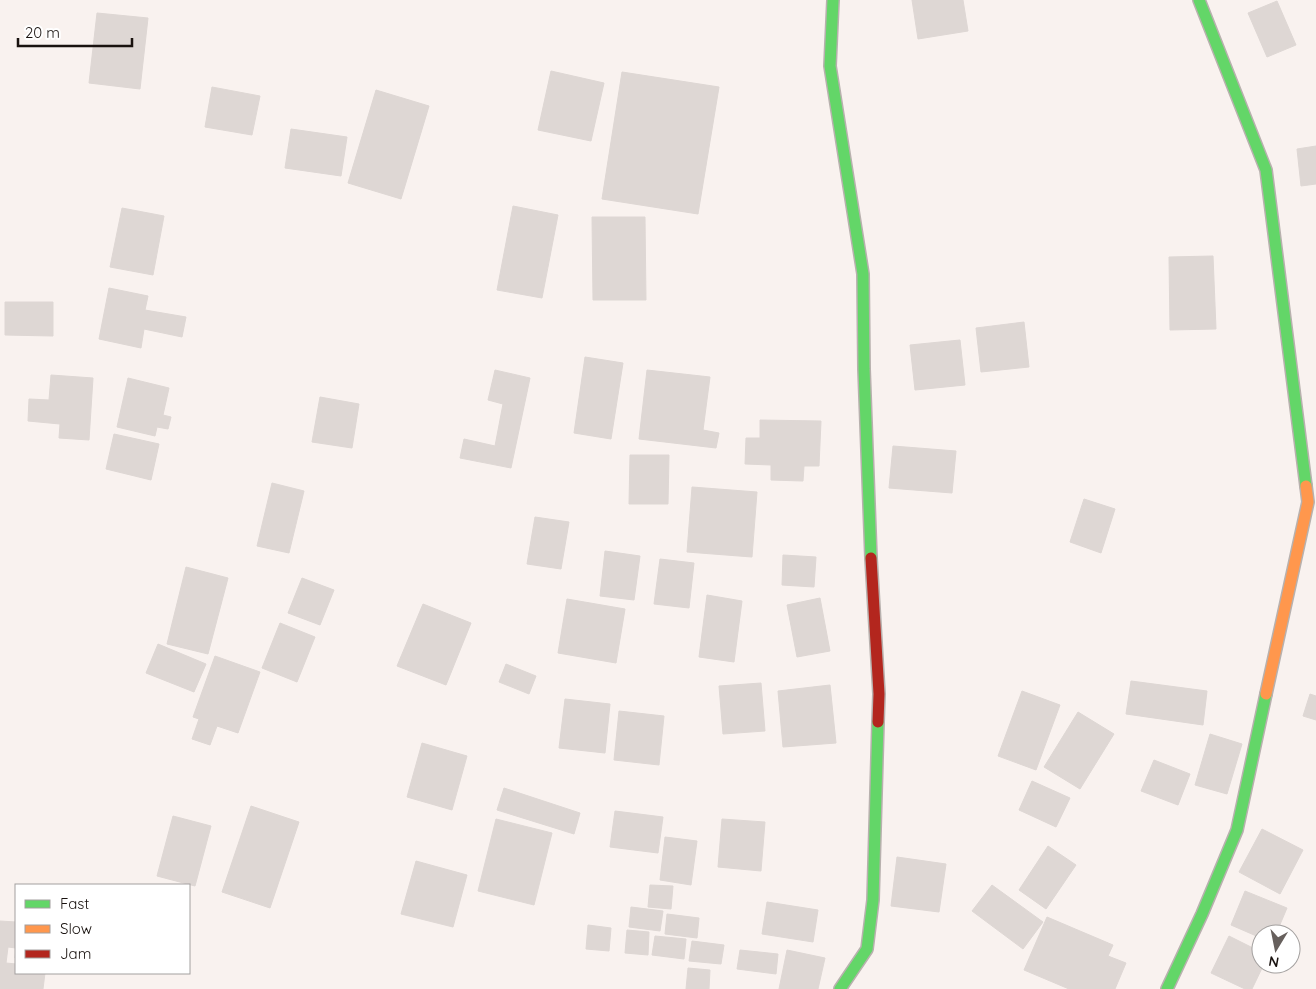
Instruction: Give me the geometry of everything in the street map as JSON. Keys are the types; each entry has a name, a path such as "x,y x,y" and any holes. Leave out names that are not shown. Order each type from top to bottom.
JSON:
{"street":[{"path":"833,0 830,66 863,274 868,500 879,694 873,900 867,949 840,989"},
{"path":"1167,989 1202,914 1237,830 1308,502 1266,170 1199,0"}],"building":[{"path":"912,0 963,0 968,31 918,39"},
{"path":"1277,1 1296,45 1267,57 1248,13"},
{"path":"97,13 148,18 140,89 89,83"},
{"path":"551,71 604,83 591,141 538,130"},
{"path":"622,72 719,87 698,214 602,199"},
{"path":"212,87 260,96 252,135 205,127"},
{"path":"376,90 429,106 401,199 348,183"},
{"path":"291,129 347,137 341,176 285,168"},
{"path":"1316,146 1316,184 1301,186 1297,149"},
{"path":"513,206 558,215 542,298 497,290"},
{"path":"122,208 164,216 153,275 110,267"},
{"path":"592,217 645,217 646,300 593,300"},
{"path":"1213,256 1216,329 1170,330 1169,257"},
{"path":"109,288 148,296 145,310 186,317 182,337 144,329 141,348 99,339"},
{"path":"5,302 53,302 53,336 5,335"},
{"path":"1024,322 1029,367 981,372 976,328"},
{"path":"960,340 965,385 915,390 910,345"},
{"path":"585,357 623,363 611,439 574,433"},
{"path":"495,370 530,378 511,468 460,458 464,439 495,446 503,404 488,400"},
{"path":"647,370 710,377 703,430 719,433 716,448 639,439"},
{"path":"51,375 93,378 89,440 59,438 60,424 28,421 29,399 49,400"},
{"path":"128,378 169,388 163,415 171,417 168,429 157,427 155,436 117,427"},
{"path":"320,397 359,404 352,448 312,442"},
{"path":"760,420 821,421 819,466 804,466 803,481 771,480 771,465 745,464 746,438 760,438"},
{"path":"114,434 159,444 151,480 106,469"},
{"path":"893,446 956,451 952,493 889,488"},
{"path":"630,455 669,455 668,504 629,504"},
{"path":"272,483 304,491 289,553 257,546"},
{"path":"692,487 757,492 752,557 687,552"},
{"path":"1084,499 1115,509 1101,553 1070,542"},
{"path":"535,517 569,522 561,569 527,564"},
{"path":"605,551 640,556 634,600 600,596"},
{"path":"783,555 816,557 814,587 782,585"},
{"path":"660,559 694,563 689,608 654,604"},
{"path":"186,567 228,578 208,654 167,644"},
{"path":"302,578 334,590 320,625 288,613"},
{"path":"707,595 742,601 734,662 699,657"},
{"path":"820,598 830,651 797,657 787,605"},
{"path":"567,599 625,609 616,663 558,653"},
{"path":"423,604 471,623 446,685 397,666"},
{"path":"280,623 315,637 297,682 262,668"},
{"path":"158,644 206,664 194,692 146,673"},
{"path":"215,656 260,672 238,733 217,726 210,745 192,739 199,719 193,717"},
{"path":"506,664 536,676 529,694 499,682"},
{"path":"1131,681 1207,691 1203,725 1126,714"},
{"path":"761,683 765,731 723,734 719,686"},
{"path":"830,685 836,743 783,747 778,691"},
{"path":"1022,691 1060,705 1036,770 998,756"},
{"path":"1310,694 1316,696 1316,720 1303,716"},
{"path":"565,699 610,704 605,753 559,748"},
{"path":"619,711 664,716 659,765 614,760"},
{"path":"1078,712 1114,734 1080,789 1044,767"},
{"path":"1210,734 1242,744 1227,794 1195,785"},
{"path":"422,743 467,756 452,810 407,797"},
{"path":"1154,760 1190,774 1178,805 1141,791"},
{"path":"1032,781 1070,798 1056,827 1019,810"},
{"path":"504,788 580,813 574,834 497,810"},
{"path":"251,806 299,822 270,908 222,892"},
{"path":"615,811 663,817 658,853 610,847"},
{"path":"173,816 211,826 195,886 157,876"},
{"path":"496,819 552,833 534,905 478,891"},
{"path":"722,819 765,822 761,871 718,867"},
{"path":"1262,829 1303,850 1280,894 1239,872"},
{"path":"665,837 697,841 691,885 660,880"},
{"path":"1048,846 1076,865 1046,909 1019,890"},
{"path":"897,857 946,864 939,912 891,906"},
{"path":"416,861 467,875 453,927 401,914"},
{"path":"650,885 673,886 671,909 648,907"},
{"path":"992,885 1043,922 1023,949 972,911"},
{"path":"1245,891 1287,908 1280,924 1251,924 1251,934 1231,925"},
{"path":"767,902 818,910 813,942 762,934"},
{"path":"631,907 663,911 660,931 629,927"},
{"path":"667,914 699,918 697,938 665,934"},
{"path":"1047,917 1113,945 1108,956 1126,963 1115,989 1069,989 1024,970"},
{"path":"0,921 15,922 15,948 8,947 6,963 15,964 15,974 45,974 43,989 0,989"},
{"path":"588,925 611,928 609,951 586,949"},
{"path":"627,930 649,932 648,955 625,953"},
{"path":"655,936 686,939 684,959 652,955"},
{"path":"1229,936 1251,947 1251,974 1259,974 1252,989 1245,989 1211,973"},
{"path":"692,941 724,945 721,964 689,961"},
{"path":"740,950 778,954 776,974 737,969"},
{"path":"787,950 825,958 818,989 779,989"},
{"path":"688,968 710,970 709,989 686,989"}],"traffic: fast":[{"path":"833,0 830,66 863,274 864,369 871,558"},
{"path":"1199,0 1266,170 1306,486"},
{"path":"1167,989 1202,914 1237,830 1266,694"},
{"path":"840,989 867,949 873,900 878,722"}],"traffic: slow":[{"path":"1266,694 1308,502 1306,486"}],"traffic: jam":[{"path":"871,558 879,694 878,722"}]}
